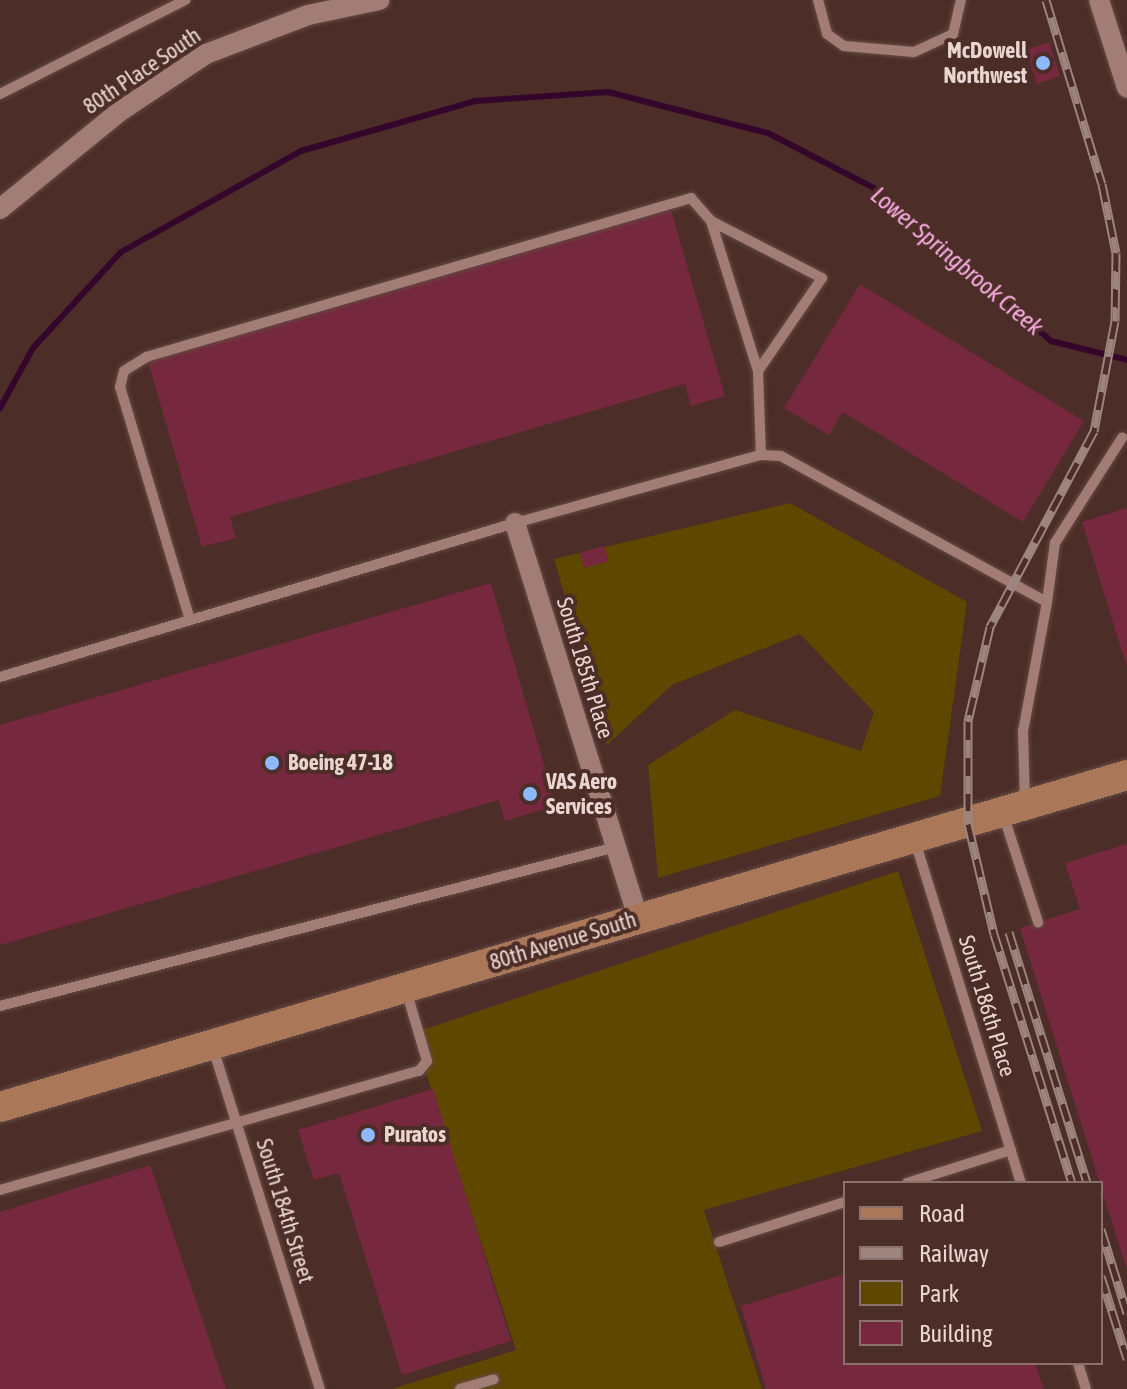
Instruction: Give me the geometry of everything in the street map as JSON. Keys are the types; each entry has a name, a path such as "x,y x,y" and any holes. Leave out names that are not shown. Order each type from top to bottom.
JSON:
{"street":[{"name":"80th Place South","path":"0,209 119,112 195,61 306,8 379,0"},
{"path":"1099,0 1127,88"},
{"name":"South 185th Place","path":"515,523 638,918"},
{"name":"80th Avenue South","path":"0,1107 638,918 915,840 1127,775"}],"lane":[{"path":"0,94 185,0"},
{"path":"818,0 827,34 844,46 914,52 953,34 961,0"},
{"path":"190,620 120,387 124,371 146,357 691,198 711,221 822,278 758,371"},
{"path":"711,221 758,371 761,455"},
{"path":"1038,922 1014,810 1023,731 1055,543 1122,438"},
{"path":"0,677 515,523 761,455 781,456 1047,602"},
{"name":"South 186th Place","path":"915,840 1020,1181"},
{"path":"0,1006 616,847"},
{"path":"0,1190 419,1071 427,1061 405,988"},
{"name":"South 184th Street","path":"213,1046 320,1389"},
{"path":"913,1181 1011,1150"},
{"path":"719,1242 843,1203"},
{"path":"1079,1365 1086,1389"},
{"path":"460,1389 494,1379"}],"green space":[{"path":"790,503 967,602 940,796 658,878 648,765 735,710 861,751 874,712 800,634 672,685 607,745 554,559"},
{"path":"898,871 982,1131 704,1210 762,1389 392,1389 516,1350 413,1033"}],"building":[{"name":"McDowell Northwest","path":"1049,42 1060,76 1037,84 1026,50"},
{"path":"671,210 725,396 691,406 685,384 230,517 236,538 202,547 148,362"},
{"path":"860,284 1084,421 1023,522 843,412 829,435 784,408"},
{"path":"1127,508 1127,664 1126,665 1082,522"},
{"path":"604,546 609,561 584,568 580,553"},
{"name":"Boeing 47-18","path":"491,583 556,806 505,821 499,800 0,945 0,725"},
{"path":"1127,844 1127,1267 1103,1193 1103,1181 1099,1181 1020,928 1080,909 1065,863"},
{"path":"433,1089 511,1341 402,1375 339,1173 314,1180 298,1130"},
{"path":"150,1165 226,1389 0,1389 0,1212"},
{"path":"843,1275 843,1365 1036,1365 1044,1389 766,1389 741,1306"}],"waterway":[{"name":"Lower Springbrook Creek","path":"0,408 33,348 121,252 301,151 475,101 608,92 768,133 878,190 1051,341 1127,360"}],"railway":[{"path":"1046,0 1102,184 1116,253 1115,321 1094,431 990,627 968,721 968,824 994,934 1071,1181"},
{"path":"1009,932 1086,1181"},
{"path":"1103,1235 1127,1313"},
{"path":"1103,1282 1127,1359"}],"place":[{"name":"McDowell Northwest","path":"1043,63"},
{"name":"Boeing 47-18","path":"272,763"},
{"name":"VAS Aero Services","path":"530,794"},
{"name":"Puratos","path":"368,1135"}]}
